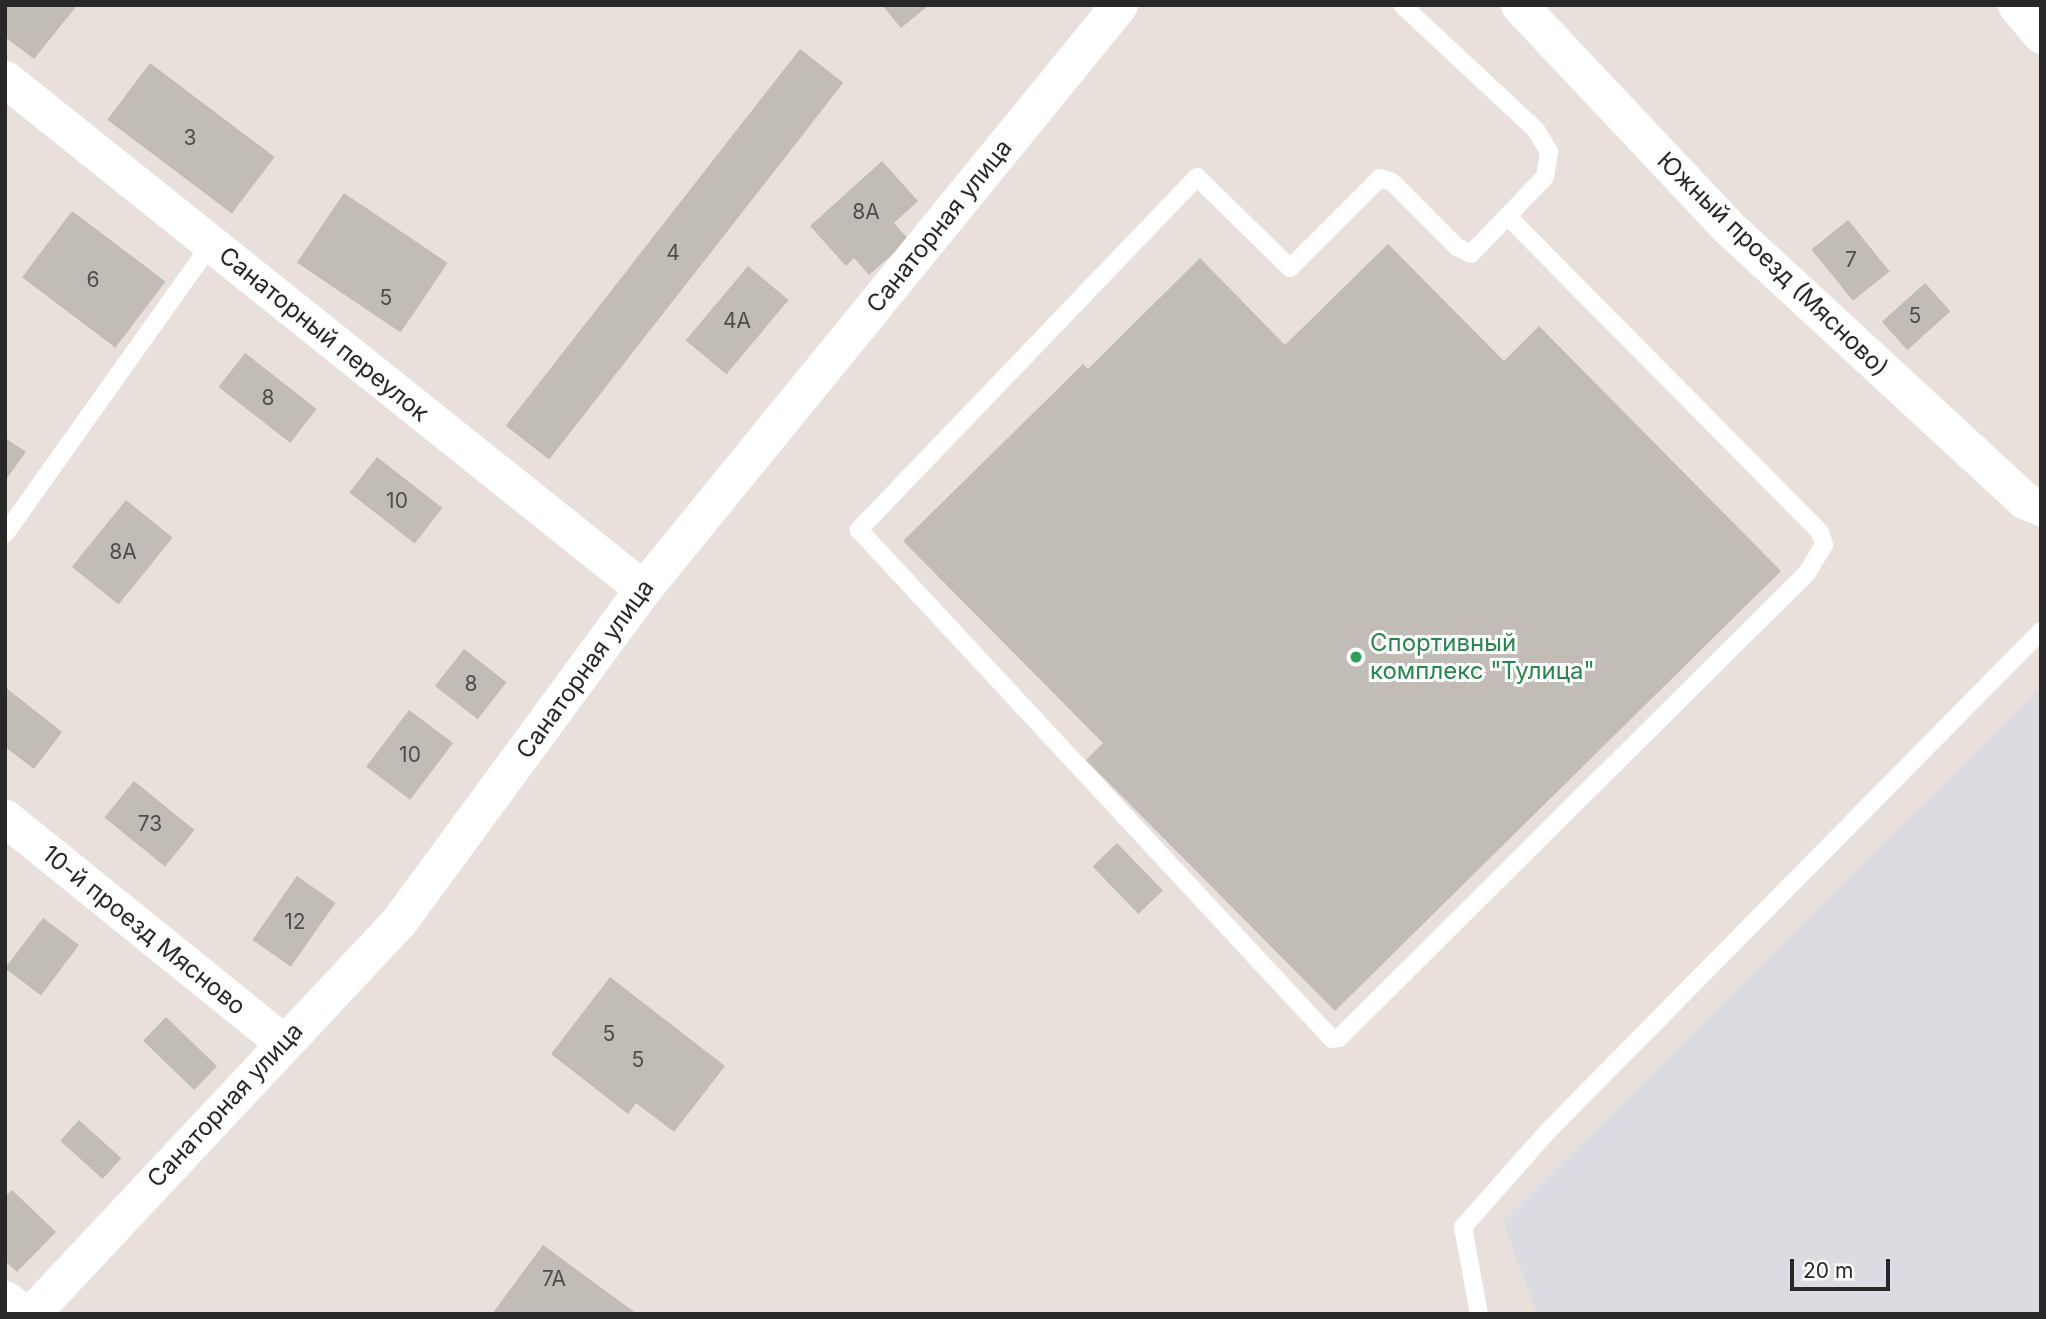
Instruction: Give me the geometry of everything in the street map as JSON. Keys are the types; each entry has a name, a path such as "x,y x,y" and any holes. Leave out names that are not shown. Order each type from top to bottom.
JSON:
{"street":[{"name":"Санаторная улица","path":"31,1314 399,921 643,589 1119,5"},
{"name":"Южный проезд (Мясново)","path":"1519,5 1726,225 2025,501 2041,506"},
{"path":"2016,5 2041,35"},
{"name":"Санаторный переулок","path":"5,79 643,589"},
{"name":"10-й проезд Мясново","path":"5,818 283,1042"},
{"path":"5,1299 25,1314"}],"lane":[{"path":"1402,5 1545,141 1549,152 1545,177 1508,217 1466,254 1392,181 1380,178 1290,268 1196,177 859,530 1332,1039 1339,1038 1807,573 1824,545 1819,532 1508,217"},
{"path":"5,534 211,244"},
{"path":"1479,1314 1464,1227 1548,1131 2041,631"}],"shaded area":[{"path":"2041,688 2041,1314 1537,1314 1503,1221"}],"building":[{"path":"5,5 72,5 75,8 34,59 5,37"},
{"path":"882,5 929,5 901,28"},
{"path":"800,49 843,83 549,460 506,426"},
{"path":"150,63 275,157 232,214 107,120"},
{"path":"882,161 918,201 894,223 909,240 869,275 854,258 846,266 810,226"},
{"path":"344,193 448,263 401,333 297,263"},
{"path":"72,211 165,281 115,348 22,277"},
{"path":"1848,220 1890,271 1853,301 1811,250"},
{"name":"Спортивный комплекс \"Тулица\"","path":"1388,244 1504,361 1539,326 1781,571 1335,1011 1086,760 1103,743 903,541 1083,364 1088,369 1200,258 1285,345"},
{"path":"748,266 789,300 726,374 686,340"},
{"path":"1925,283 1950,311 1907,350 1882,322"},
{"path":"245,353 317,409 290,443 219,387"},
{"path":"5,438 26,452 5,481"},
{"path":"377,457 442,508 415,544 349,492"},
{"path":"126,500 173,538 119,605 72,567"},
{"path":"464,649 507,682 478,719 435,686"},
{"path":"5,687 62,732 34,769 5,747"},
{"path":"409,710 453,743 410,800 366,767"},
{"path":"134,781 195,830 165,867 104,818"},
{"path":"1117,843 1163,890 1138,914 1093,867"},
{"path":"297,876 336,903 291,967 252,940"},
{"path":"43,918 79,945 41,995 5,968"},
{"path":"610,977 725,1066 674,1132 636,1103 628,1114 551,1054"},
{"path":"166,1017 217,1066 194,1090 143,1041"},
{"path":"79,1120 121,1158 103,1179 60,1141"},
{"path":"12,1190 56,1232 17,1272 5,1261 5,1196"},
{"path":"543,1245 637,1314 492,1314"}],"place":[{"name":"Спортивный комплекс \"Тулица\"","path":"1356,657"}]}
